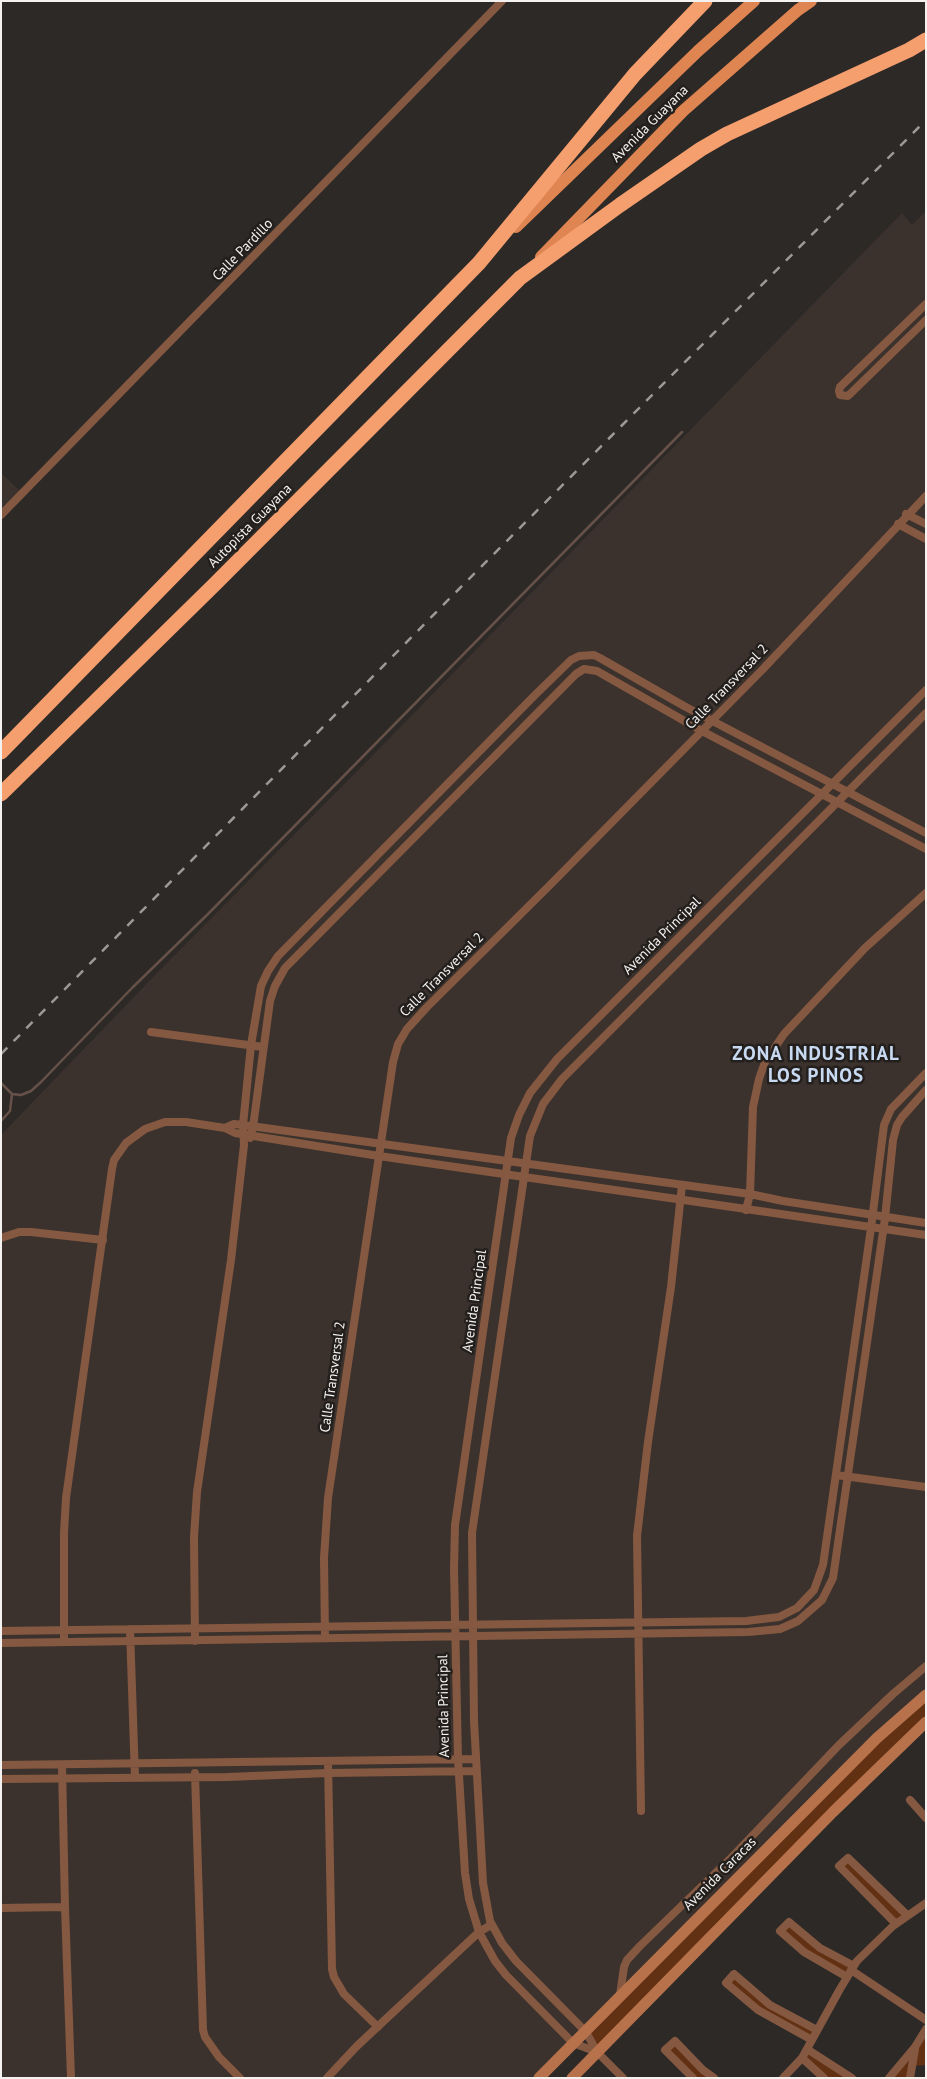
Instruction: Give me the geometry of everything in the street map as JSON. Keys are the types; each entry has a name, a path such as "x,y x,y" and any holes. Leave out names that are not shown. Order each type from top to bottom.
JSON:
{"highway":[{"name":"Autopista Guayana","path":"1,752 302,447 479,262 635,74 705,1"},
{"name":"Autopista Guayana","path":"1,794 216,583 520,278 700,148 726,134 909,50 926,40"}],"main road":[{"name":"Avenida Guayana","path":"479,262 691,58 754,1"},
{"name":"Avenida Guayana","path":"520,278 683,111 798,10 811,1"}],"street":[{"name":"Calle Pardillo","path":"1,515 502,1"},
{"path":"926,304 840,388 840,395 848,396 926,320"},
{"name":"Calle Transversal 2","path":"325,1638 324,1558 328,1505 392,1062 398,1044 407,1029 712,720 906,514 926,496"},
{"path":"906,514 926,524"},
{"path":"898,524 926,539"},
{"path":"584,669 587,655"},
{"path":"195,1641 194,1537 197,1492 231,1260 244,1145 242,1134 251,1045 261,986 278,956 534,696 571,660 579,656 587,655 600,658 712,720 926,833"},
{"path":"244,1145 252,1136 272,994 289,963 576,674 584,669 596,670 702,730 926,848"},
{"name":"Avenida Principal","path":"574,2043 500,1968 479,1932 469,1899 465,1874 458,1760 454,1550 464,1459 508,1161 515,1126 530,1093 561,1055 926,690"},
{"path":"534,696 545,706"},
{"path":"623,2078 597,2052 586,2032 516,1961 502,1943 492,1925 487,1910 482,1883 475,1771 472,1543 481,1461 531,1131 543,1104 554,1088 926,713"},
{"path":"392,840 403,848"},
{"path":"746,1210 750,1194 756,1090 770,1053 784,1034 865,948 926,893"},
{"path":"323,910 333,919"},
{"path":"278,956 289,963"},
{"path":"151,1032 263,1048"},
{"path":"1,1631 732,1621 779,1617 797,1608 814,1590 823,1565 886,1119 891,1108 926,1073"},
{"path":"541,1078 554,1088"},
{"path":"1,1643 733,1632 763,1631 786,1627 804,1618 822,1600 833,1578 884,1229 891,1150 897,1125 906,1111 926,1090"},
{"path":"530,1093 543,1104"},
{"path":"886,1119 897,1125"},
{"path":"64,1642 64,1533 66,1498 112,1169 114,1160 126,1143 145,1129 165,1122 186,1122 225,1128 235,1133 252,1136 379,1156 926,1235"},
{"path":"225,1128 234,1124 253,1126 750,1194 885,1218 926,1223"},
{"path":"642,1811 638,1634 638,1522 682,1200 682,1185"},
{"path":"1,1238 19,1232 30,1232 102,1240"},
{"path":"464,1459 481,1461"},
{"path":"836,1475 926,1487"},
{"path":"458,1502 475,1504"},
{"path":"732,1621 733,1632"},
{"path":"130,1629 135,1778"},
{"path":"620,1997 624,1967 640,1946 740,1849 839,1745 926,1666"},
{"name":"Avenida Caracas","path":"539,2078 853,1762 901,1715 926,1695"},
{"path":"572,2078 826,1819 926,1722"},
{"path":"1,1765 475,1759"},
{"path":"328,1761 332,1969 334,1977 344,1994 378,2027"},
{"path":"195,1764 202,2025 205,2037 210,2045 240,2078"},
{"path":"62,1765 71,2078"},
{"path":"1,1779 228,1777 328,1773 475,1771"},
{"path":"910,1800 924,1812"},
{"path":"896,1924 839,1866 848,1858 907,1916"},
{"path":"783,2078 802,2058 850,1971 864,1954 896,1924 926,1903"},
{"path":"1,1908 65,1907"},
{"path":"850,1971 804,1952 780,1931 789,1922 850,1971 926,2020"},
{"path":"327,2078 479,1932 492,1925"},
{"path":"812,2040 758,2010 726,1982 734,1974 770,2005 817,2030"},
{"path":"888,2078 915,2047 926,2029"},
{"path":"693,2078 665,2050 674,2041 703,2070 714,2078"},
{"path":"574,2043 597,2052"},
{"path":"910,2078 915,2047"},
{"path":"807,2049 852,2078"},
{"path":"802,2058 824,2078"}],"shaded area":[{"path":"926,211 926,1693 539,2078 1,2078 1,1135 158,972 381,747 902,213 912,225"},
{"path":"1,473 22,493 1,515"},
{"path":"926,1693 926,1722 597,2052 586,2031"},
{"path":"848,1858 906,1916 897,1924 839,1866"},
{"path":"789,1922 804,1936 854,1966 848,1973 804,1952 780,1931"},
{"path":"734,1974 745,1985 817,2030 812,2040 784,2026 726,1983"},
{"path":"926,2029 926,2065 912,2066 910,2078 889,2078"},
{"path":"675,2041 714,2078 693,2078 665,2050"},
{"path":"807,2049 852,2078 824,2078 802,2058"}],"waterway":[{"path":"1,1083 12,1094 21,1095 31,1091 41,1082 682,432"},
{"path":"1,1121 10,1111 12,1094"}],"railway":[{"path":"1,1054 458,590 926,120"}],"district":[{"name":"ZONA INDUSTRIAL LOS PINOS","path":"816,1066"}]}
